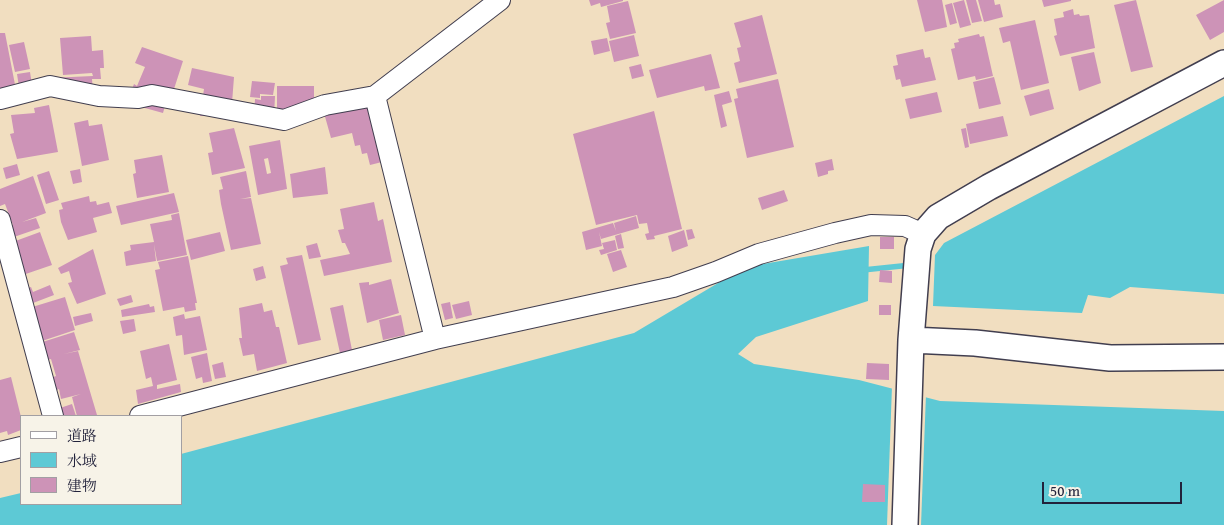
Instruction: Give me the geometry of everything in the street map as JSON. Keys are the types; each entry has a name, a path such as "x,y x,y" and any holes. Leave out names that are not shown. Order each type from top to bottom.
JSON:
{"street":[{"path":"0,99 50,86 99,96 138,98 152,95 284,120 325,105 375,96 500,0"},
{"path":"905,525 911,340 921,242 938,218 989,187 1224,62"},
{"path":"375,96 435,340"},
{"path":"0,220 53,415"},
{"path":"144,415 435,340 673,287 759,254 870,225 905,226 921,242"},
{"path":"911,340 975,343 1110,358 1224,357"},
{"path":"0,452 20,447"}],"water":[{"path":"1224,96 1224,294 1130,287 1110,298 1088,295 1082,313 933,306 935,255 944,243"},
{"path":"869,246 868,301 756,337 738,354 754,364 859,380 940,401 1224,411 1224,525 0,525 0,498 20,493 20,505 182,505 182,454 634,333 745,267"}],"pier":[{"path":"892,386 926,394 921,525 887,525"}],"building":[{"path":"589,0 623,1 601,7 600,3 591,6"},
{"path":"917,0 942,0 947,27 925,32"},
{"path":"964,0 971,25 960,28 953,3"},
{"path":"966,0 976,0 982,21 972,23"},
{"path":"978,0 994,0 995,5 1000,4 1003,17 984,22"},
{"path":"1042,0 1071,0 1071,1 1044,7"},
{"path":"1136,0 1153,67 1131,72 1114,5"},
{"path":"1224,0 1224,32 1210,40 1196,15"},
{"path":"628,1 636,33 610,39 606,23 610,22 607,6"},
{"path":"952,3 957,23 950,25 945,5"},
{"path":"1073,9 1074,15 1089,15 1095,48 1060,56 1054,36 1057,35 1054,19 1064,17 1063,12"},
{"path":"762,15 777,74 739,83 734,63 740,61 737,48 741,47 734,23"},
{"path":"1035,20 1049,83 1021,90 1010,41 1003,43 999,28"},
{"path":"0,33 5,33 18,100 0,104"},
{"path":"979,34 980,37 984,36 993,76 976,80 975,76 958,80 951,49 955,48 954,43 959,42 958,39"},
{"path":"634,35 639,56 614,62 609,41"},
{"path":"91,36 92,51 103,50 104,68 100,68 101,79 92,79 93,93 49,78 93,76 92,73 63,75 60,38"},
{"path":"607,38 610,51 594,55 591,41"},
{"path":"24,42 30,69 15,72 9,45"},
{"path":"142,47 183,61 174,89 170,88 163,113 134,105 129,97 134,84 137,86 145,67 135,63"},
{"path":"923,49 925,58 930,57 936,80 902,87 900,79 896,80 893,66 898,65 896,55"},
{"path":"1094,52 1101,83 1079,91 1071,57"},
{"path":"711,54 720,88 705,91 704,86 657,98 649,70"},
{"path":"641,64 644,76 632,79 629,67"},
{"path":"192,68 234,77 231,116 200,116 204,89 188,85"},
{"path":"30,72 34,98 21,100 17,74"},
{"path":"994,77 1001,104 979,109 973,82"},
{"path":"778,79 794,147 747,158 734,99 738,98 736,89"},
{"path":"252,81 275,83 273,95 260,94 260,98 250,97"},
{"path":"277,86 314,86 314,106 305,110 277,110"},
{"path":"1049,89 1054,109 1030,116 1024,96"},
{"path":"729,91 732,102 722,105 727,126 721,128 714,95"},
{"path":"937,92 942,112 910,119 905,99"},
{"path":"261,96 275,96 274,117 254,116 255,99 261,100"},
{"path":"368,104 382,162 370,165 367,153 362,154 360,145 355,146 352,133 331,138 324,113"},
{"path":"49,105 58,152 17,159 10,134 14,133 11,115 35,113 34,108"},
{"path":"654,111 682,229 654,236 655,239 647,240 645,234 649,233 647,223 639,224 637,215 596,225 573,134"},
{"path":"1003,116 1008,136 970,144 966,124"},
{"path":"88,120 89,126 102,124 109,160 82,166 74,123"},
{"path":"234,128 245,168 212,175 208,153 213,152 209,133"},
{"path":"966,128 969,147 965,148 961,129"},
{"path":"280,140 287,189 258,195 249,146","holes":["268,158 271,173 267,174 264,159"]},
{"path":"162,155 169,192 137,198 133,174 136,173 134,160"},
{"path":"832,159 834,170 818,177 815,163"},
{"path":"17,164 20,175 6,179 3,168"},
{"path":"325,167 328,194 293,198 290,174"},
{"path":"80,169 82,182 73,184 70,171"},
{"path":"49,171 59,200 46,204 37,175"},
{"path":"246,171 251,197 240,199 251,198 261,244 231,250 221,204 219,190 223,189 220,177"},
{"path":"33,176 46,213 22,222 36,218 40,228 11,238 7,227 13,225 5,204 0,206 0,189"},
{"path":"784,190 788,201 762,210 758,198"},
{"path":"174,193 179,212 121,225 116,206"},
{"path":"89,196 90,202 96,201 97,205 109,202 112,213 93,218 97,232 68,240 61,222 59,210 63,209 61,203"},
{"path":"374,202 378,221 383,219 392,262 324,276 320,260 350,254 345,243 342,243 338,230 344,229 340,209"},
{"path":"179,213 187,255 157,261 154,244 156,261 126,266 124,252 131,250 130,245 154,242 150,224 172,220 171,215"},
{"path":"636,216 639,228 601,239 599,232 602,246 586,250 582,232 613,223 616,231 614,223"},
{"path":"692,229 695,238 688,240 686,230"},
{"path":"684,230 688,246 672,252 668,236"},
{"path":"40,232 52,265 14,278 10,243"},
{"path":"220,232 225,251 191,260 186,240"},
{"path":"621,234 624,248 618,249 615,236"},
{"path":"880,237 894,237 894,249 880,249"},
{"path":"615,240 617,250 601,255 599,250 604,249 602,243"},
{"path":"317,243 321,257 309,259 306,246"},
{"path":"93,249 106,294 77,304 68,283 72,282 69,271 61,274 58,268"},
{"path":"621,250 627,267 613,272 607,254"},
{"path":"302,255 321,340 298,345 280,266 288,264 286,258"},
{"path":"188,256 197,303 195,303 196,310 185,312 184,307 163,311 155,270 160,269 158,262"},
{"path":"263,266 266,278 256,281 253,269"},
{"path":"880,270 892,271 892,283 879,282"},
{"path":"391,279 399,313 367,323 359,283 369,282 369,285"},
{"path":"50,285 54,295 20,308 15,293 31,287 33,292"},
{"path":"131,295 133,302 120,306 117,299"},
{"path":"65,297 75,330 39,342 29,308"},
{"path":"469,301 472,315 456,319 452,305"},
{"path":"450,302 453,318 445,320 441,304"},
{"path":"262,303 264,312 272,310 276,327 279,327 287,363 257,371 254,354 243,356 239,338 242,338 239,308"},
{"path":"149,304 150,307 154,306 155,312 122,317 121,310"},
{"path":"343,305 352,350 340,353 330,308"},
{"path":"879,305 891,305 891,315 879,315"},
{"path":"91,313 93,321 75,326 73,317"},
{"path":"184,314 185,319 200,316 207,350 184,355 182,335 176,336 173,317"},
{"path":"401,315 405,335 383,340 379,320"},
{"path":"134,319 136,331 123,334 120,321"},
{"path":"74,332 80,350 64,354 78,351 97,415 77,415 72,397 81,394 61,399 59,389 55,391 51,378 56,376 51,359 40,362 33,345"},
{"path":"169,344 177,380 157,385 157,389 180,384 181,392 138,404 136,390 153,386 151,377 146,379 140,351"},
{"path":"207,353 212,381 203,383 202,377 196,379 191,357"},
{"path":"223,362 226,377 215,379 212,365"},
{"path":"867,363 889,364 889,380 866,379"},
{"path":"11,377 20,415 20,430 8,435 7,431 0,433 0,380"},
{"path":"72,404 76,415 59,415 57,409"},
{"path":"863,484 885,485 885,502 862,502"}],"waterway":[{"path":"863,270 911,265"}]}
